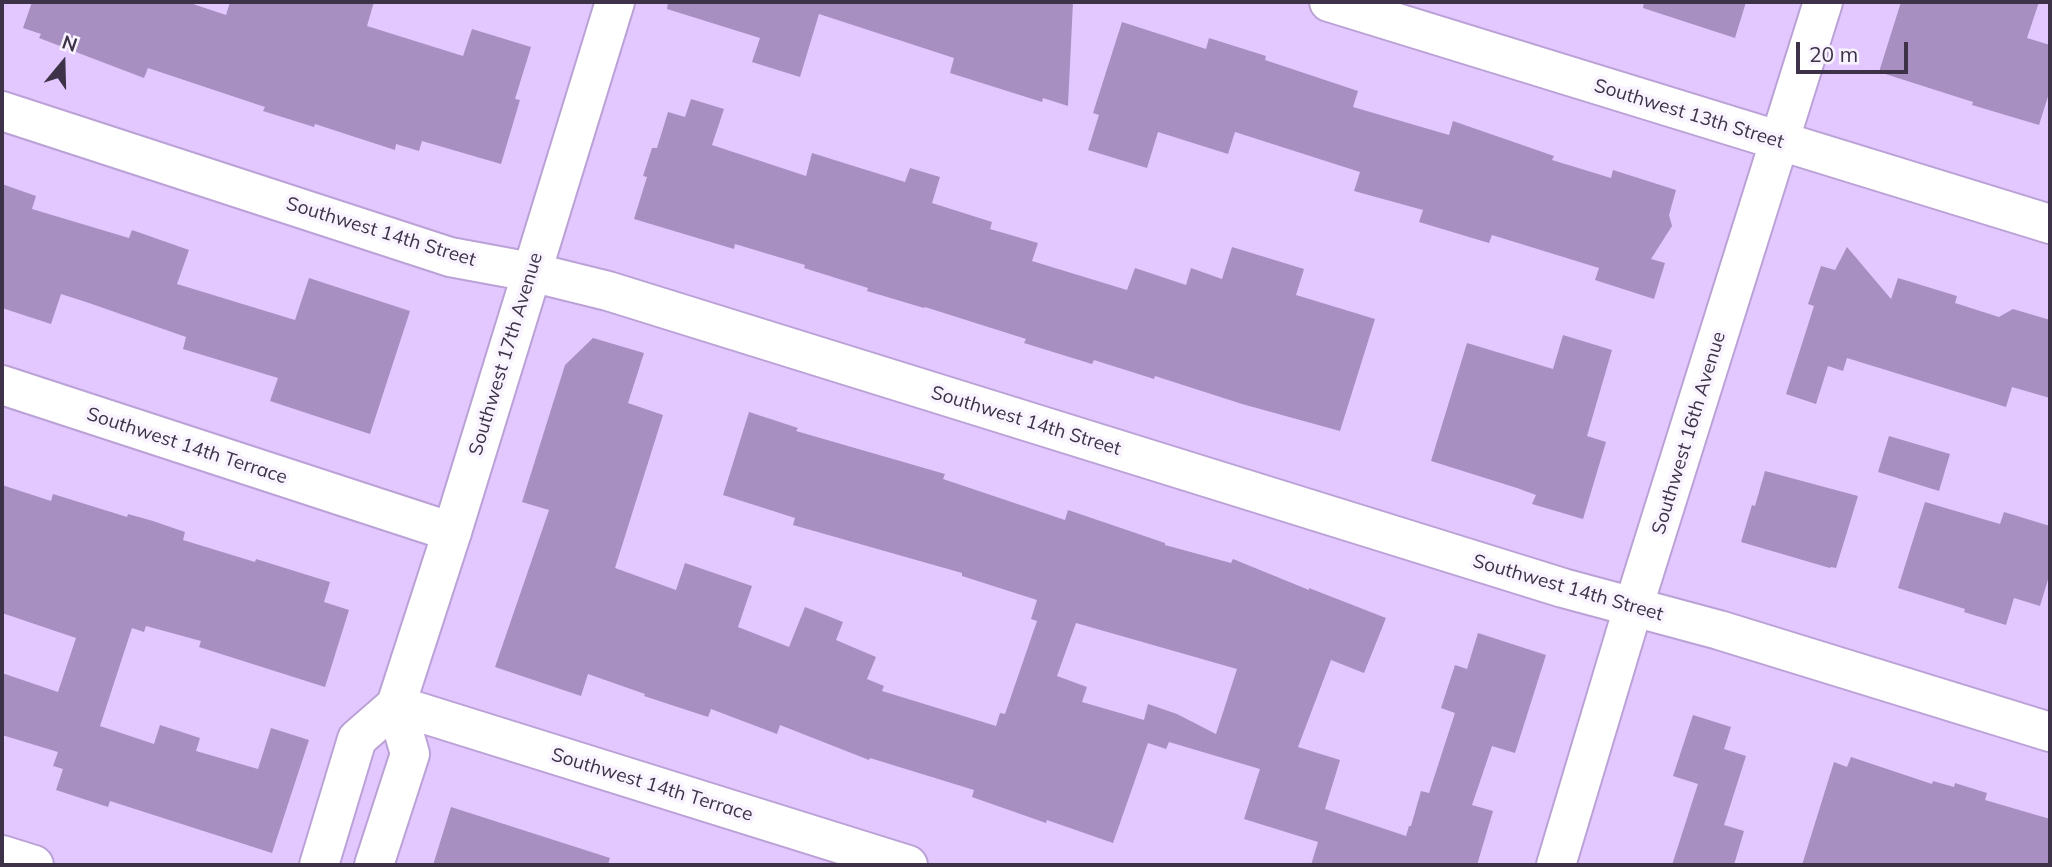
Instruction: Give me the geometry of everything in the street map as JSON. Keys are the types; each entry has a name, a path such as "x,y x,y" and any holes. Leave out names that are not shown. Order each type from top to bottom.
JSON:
{"street":[{"name":"Southwest 17th Avenue","path":"396,705 615,2"},
{"name":"Southwest 13th Street","path":"1329,2 2050,224"},
{"name":"Southwest 16th Avenue","path":"1556,865 1633,608 1823,2"},
{"name":"Southwest 14th Street","path":"2,111 450,257 531,272 608,291 1550,584 1720,630 2050,732"},
{"name":"Southwest 14th Terrace","path":"2,385 452,532"},
{"name":"Southwest 14th Terrace","path":"396,705 908,865"},
{"path":"319,865 357,739 396,705 410,754 374,865"},
{"path":"2,855 34,865"}],"building":[{"path":"32,2 187,2 226,15 230,2 374,2 367,26 463,56 472,29 531,47 515,99 520,100 501,164 422,141 419,151 396,144 395,150 315,124 314,127 263,111 265,107 148,68 144,78 39,38 41,34 23,28"},
{"path":"668,2 1073,2 1068,106 1043,98 1042,102 950,73 954,58 819,14 800,77 752,62 760,38 667,9"},
{"path":"1644,2 1746,2 1735,38 1643,8"},
{"path":"1901,2 2039,2 2027,38 2050,45 2050,90 2039,125 1879,72"},
{"path":"1122,22 1206,49 1209,38 1266,56 1265,60 1358,91 1353,107 1449,135 1453,121 1554,156 1552,160 1611,178 1613,170 1676,190 1669,215 1672,226 1651,259 1665,263 1654,299 1595,280 1599,268 1492,235 1489,243 1419,222 1423,210 1354,191 1360,172 1235,132 1228,154 1158,132 1147,168 1088,150 1099,115 1093,113"},
{"path":"691,99 724,109 712,145 806,176 812,153 905,182 910,168 940,177 932,203 992,222 990,229 1038,243 1032,261 1127,290 1135,268 1186,285 1191,268 1222,279 1232,247 1304,269 1296,295 1375,319 1340,431 1155,376 1154,379 1094,360 1092,364 1024,343 1026,339 867,291 868,288 804,268 805,265 735,244 734,249 634,219 647,177 643,176 652,148 657,148 668,112 685,117"},
{"path":"2,184 36,196 32,209 129,238 132,230 189,250 177,284 295,320 309,278 410,311 370,434 270,401 278,378 183,349 186,337 89,303 61,294 51,324 2,308"},
{"path":"1847,247 1891,299 1898,278 1957,296 1955,303 1999,317 2013,309 2050,320 2050,398 2012,387 2006,407 1847,358 1843,371 1828,366 1816,404 1786,394 1814,306 1808,304 1821,266 1835,270"},
{"path":"1563,335 1612,350 1587,436 1606,442 1583,519 1532,504 1536,495 1431,461 1467,343 1553,369"},
{"path":"593,338 644,353 628,403 663,415 615,568 676,590 685,563 752,586 738,627 789,647 805,607 843,622 836,640 876,657 867,679 884,686 882,691 996,726 1000,713 1005,714 1037,621 1031,619 1037,600 962,576 962,573 793,525 795,518 723,495 749,412 798,428 796,431 945,474 943,479 1065,520 1068,510 1165,545 1231,563 1233,559 1386,618 1364,673 1331,660 1298,747 1340,760 1325,809 1406,836 1421,791 1429,793 1455,713 1441,708 1455,665 1467,669 1478,633 1546,655 1515,753 1492,746 1472,805 1493,811 1477,865 1311,865 1318,842 1244,819 1260,769 1169,742 1166,749 1148,743 1113,843 972,797 974,790 870,758 869,760 780,725 777,734 711,709 708,717 588,674 581,696 495,667 549,510 522,502 565,365","holes":["1076,623 1237,669 1216,734 1177,714 1148,704 1144,720 1082,702 1087,687 1057,676"]},
{"path":"1889,436 1950,454 1939,491 1878,472"},
{"path":"1765,471 1858,496 1836,568 1741,542"},
{"path":"2,485 51,501 53,494 127,517 128,514 153,521 185,532 183,540 330,582 324,602 349,610 325,687 199,647 201,641 146,626 144,632 132,628 100,726 154,744 160,725 200,738 196,751 258,769 271,728 309,740 272,853 110,801 108,807 56,790 63,769 53,766 58,752 2,735 2,673 58,692 76,638 2,613"},
{"path":"1925,502 2000,524 2004,512 2050,526 2050,573 2040,606 2014,598 2006,625 1898,588"},
{"path":"1693,715 1731,727 1724,749 1746,756 1724,825 1744,831 1734,865 1672,865 1698,784 1673,776"},
{"path":"1851,757 1932,784 1933,781 1954,787 1955,783 1987,793 1985,800 2050,819 2050,865 1802,865 1834,762 1847,767"},
{"path":"451,807 610,858 608,865 433,865"}]}
